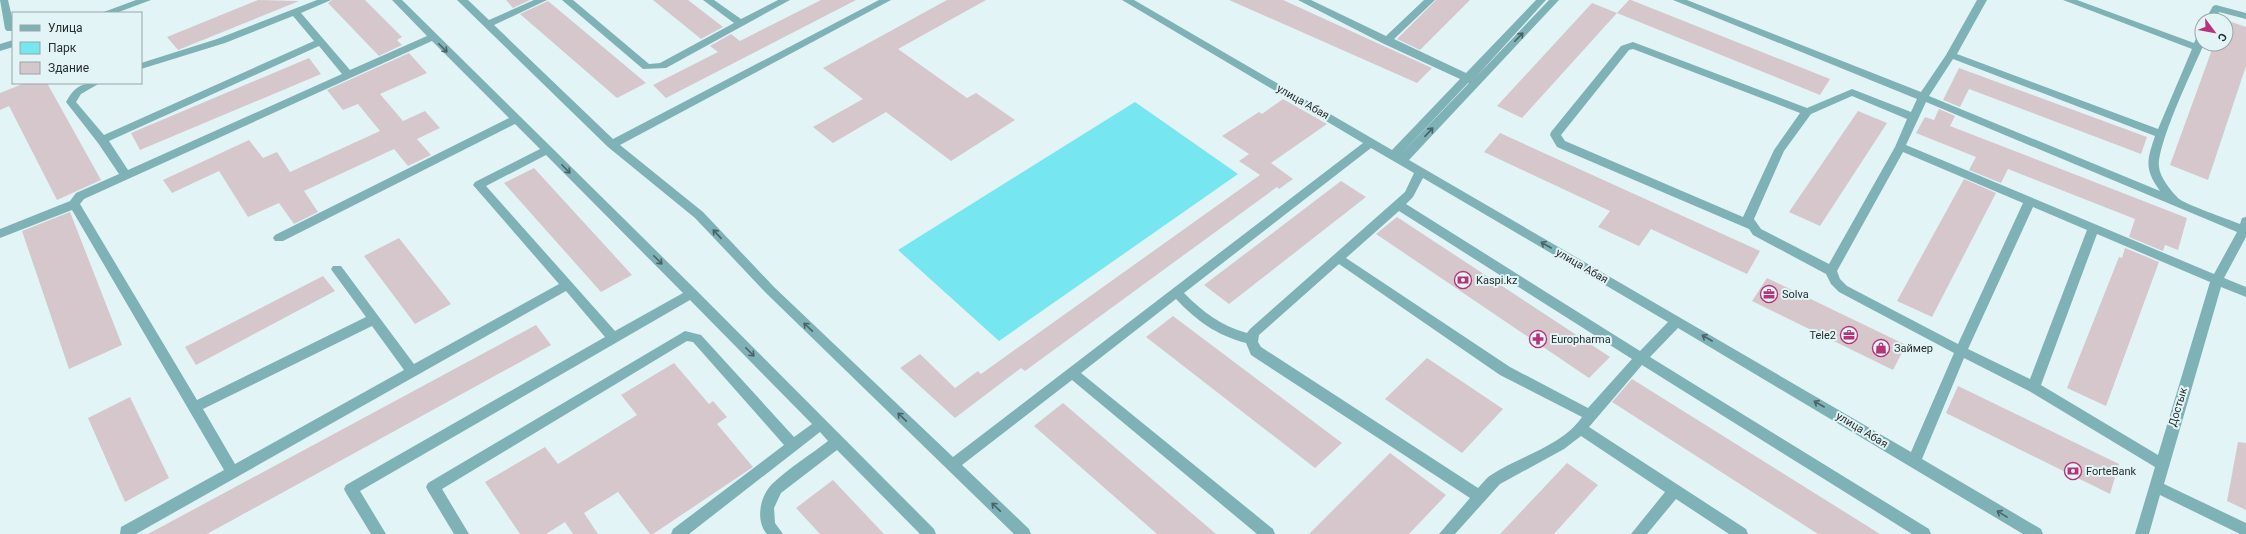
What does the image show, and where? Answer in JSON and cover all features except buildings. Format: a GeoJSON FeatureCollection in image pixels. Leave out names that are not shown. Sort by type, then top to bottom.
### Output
{"type":"FeatureCollection","features":[{"type":"Feature","properties":{"kind":"street"},"geometry":{"type":"LineString","coordinates":[[3,0],[10,29]]}},
{"type":"Feature","properties":{"kind":"street"},"geometry":{"type":"LineString","coordinates":[[109,12],[146,0]]}},
{"type":"Feature","properties":{"kind":"street"},"geometry":{"type":"LineString","coordinates":[[142,66],[221,41],[326,0]]}},
{"type":"Feature","properties":{"kind":"street"},"geometry":{"type":"LineString","coordinates":[[396,0],[692,293],[929,534]]}},
{"type":"Feature","properties":{"kind":"street"},"geometry":{"type":"LineString","coordinates":[[462,0],[612,144],[699,214],[770,290],[1024,534]]}},
{"type":"Feature","properties":{"kind":"street"},"geometry":{"type":"LineString","coordinates":[[488,24],[542,0]]}},
{"type":"Feature","properties":{"kind":"street"},"geometry":{"type":"LineString","coordinates":[[566,0],[646,66],[654,68],[662,66],[785,0]]}},
{"type":"Feature","properties":{"kind":"street"},"geometry":{"type":"LineString","coordinates":[[708,0],[740,23]]}},
{"type":"Feature","properties":{"kind":"street"},"geometry":{"type":"LineString","coordinates":[[612,144],[886,0]]}},
{"type":"Feature","properties":{"kind":"street","name":"улица Абая"},"geometry":{"type":"LineString","coordinates":[[1127,0],[1678,321],[2036,534]]}},
{"type":"Feature","properties":{"kind":"street"},"geometry":{"type":"LineString","coordinates":[[1304,0],[1386,41],[1472,80]]}},
{"type":"Feature","properties":{"kind":"street"},"geometry":{"type":"LineString","coordinates":[[1386,41],[1430,0]]}},
{"type":"Feature","properties":{"kind":"street"},"geometry":{"type":"LineString","coordinates":[[1472,80],[1541,0]]}},
{"type":"Feature","properties":{"kind":"street"},"geometry":{"type":"LineString","coordinates":[[1398,158],[1472,80],[1554,0]]}},
{"type":"Feature","properties":{"kind":"street"},"geometry":{"type":"LineString","coordinates":[[1678,0],[1923,97],[2173,200],[2245,225]]}},
{"type":"Feature","properties":{"kind":"street"},"geometry":{"type":"LineString","coordinates":[[1831,271],[1900,147],[1912,117],[1923,97],[1951,55],[1982,0]]}},
{"type":"Feature","properties":{"kind":"street"},"geometry":{"type":"LineString","coordinates":[[2068,0],[2194,46]]}},
{"type":"Feature","properties":{"kind":"street"},"geometry":{"type":"LineString","coordinates":[[2208,0],[2216,8],[2246,16]]}},
{"type":"Feature","properties":{"kind":"street"},"geometry":{"type":"LineString","coordinates":[[2214,12],[2216,8]]}},
{"type":"Feature","properties":{"kind":"street"},"geometry":{"type":"LineString","coordinates":[[296,13],[347,73]]}},
{"type":"Feature","properties":{"kind":"street"},"geometry":{"type":"LineString","coordinates":[[0,234],[74,204],[80,196],[347,73],[432,37]]}},
{"type":"Feature","properties":{"kind":"street"},"geometry":{"type":"LineString","coordinates":[[102,140],[320,42]]}},
{"type":"Feature","properties":{"kind":"street"},"geometry":{"type":"LineString","coordinates":[[0,48],[12,44]]}},
{"type":"Feature","properties":{"kind":"street"},"geometry":{"type":"LineString","coordinates":[[1752,226],[1561,144],[1555,135],[1625,48],[1633,45],[1807,112]]}},
{"type":"Feature","properties":{"kind":"street"},"geometry":{"type":"LineString","coordinates":[[2173,200],[2154,176],[2153,158],[2194,52]]}},
{"type":"Feature","properties":{"kind":"street"},"geometry":{"type":"LineString","coordinates":[[1951,55],[2161,134]]}},
{"type":"Feature","properties":{"kind":"street"},"geometry":{"type":"LineString","coordinates":[[93,84],[77,92],[71,102],[102,140],[126,175]]}},
{"type":"Feature","properties":{"kind":"street"},"geometry":{"type":"LineString","coordinates":[[1912,117],[1852,92],[1807,112],[1779,150],[1768,171],[1748,219],[1752,226],[1757,232],[1831,271],[1835,281],[1843,289],[1960,351],[2034,387],[2161,464]]}},
{"type":"Feature","properties":{"kind":"street"},"geometry":{"type":"LineString","coordinates":[[279,238],[516,119]]}},
{"type":"Feature","properties":{"kind":"street"},"geometry":{"type":"LineString","coordinates":[[952,465],[1371,142]]}},
{"type":"Feature","properties":{"kind":"street"},"geometry":{"type":"LineString","coordinates":[[1900,147],[2246,292]]}},
{"type":"Feature","properties":{"kind":"street"},"geometry":{"type":"LineString","coordinates":[[547,150],[479,185],[613,337]]}},
{"type":"Feature","properties":{"kind":"street"},"geometry":{"type":"LineString","coordinates":[[1251,339],[1260,327],[1398,205],[1409,194],[1421,171]]}},
{"type":"Feature","properties":{"kind":"street"},"geometry":{"type":"LineString","coordinates":[[1914,461],[1960,351],[2030,201]]}},
{"type":"Feature","properties":{"kind":"street"},"geometry":{"type":"LineString","coordinates":[[74,204],[233,472]]}},
{"type":"Feature","properties":{"kind":"street"},"geometry":{"type":"LineString","coordinates":[[1398,205],[1924,534]]}},
{"type":"Feature","properties":{"kind":"street","name":"Достык"},"geometry":{"type":"LineString","coordinates":[[2142,534],[2161,464],[2217,280],[2245,225]]}},
{"type":"Feature","properties":{"kind":"street"},"geometry":{"type":"LineString","coordinates":[[2034,387],[2094,228]]}},
{"type":"Feature","properties":{"kind":"street"},"geometry":{"type":"LineString","coordinates":[[1338,258],[1505,371],[1590,415]]}},
{"type":"Feature","properties":{"kind":"street"},"geometry":{"type":"LineString","coordinates":[[337,268],[412,371]]}},
{"type":"Feature","properties":{"kind":"street"},"geometry":{"type":"LineString","coordinates":[[126,532],[567,285]]}},
{"type":"Feature","properties":{"kind":"street"},"geometry":{"type":"LineString","coordinates":[[1176,292],[1197,314],[1220,331],[1251,339]]}},
{"type":"Feature","properties":{"kind":"street"},"geometry":{"type":"LineString","coordinates":[[379,534],[352,489],[613,337],[692,293]]}},
{"type":"Feature","properties":{"kind":"street"},"geometry":{"type":"LineString","coordinates":[[195,407],[374,319]]}},
{"type":"Feature","properties":{"kind":"street"},"geometry":{"type":"LineString","coordinates":[[1446,534],[1495,480],[1559,445],[1581,429],[1590,415],[1641,358],[1678,321]]}},
{"type":"Feature","properties":{"kind":"street"},"geometry":{"type":"LineString","coordinates":[[462,534],[433,487],[685,336],[697,338],[792,444]]}},
{"type":"Feature","properties":{"kind":"street"},"geometry":{"type":"LineString","coordinates":[[1251,339],[1256,351],[1480,497]]}},
{"type":"Feature","properties":{"kind":"street"},"geometry":{"type":"LineString","coordinates":[[1072,373],[1268,534]]}},
{"type":"Feature","properties":{"kind":"street"},"geometry":{"type":"LineString","coordinates":[[678,534],[792,444],[821,424]]}},
{"type":"Feature","properties":{"kind":"street"},"geometry":{"type":"LineString","coordinates":[[1581,429],[1741,534]]}},
{"type":"Feature","properties":{"kind":"street"},"geometry":{"type":"LineString","coordinates":[[776,534],[768,525],[767,508],[776,488],[838,441]]}},
{"type":"Feature","properties":{"kind":"street"},"geometry":{"type":"LineString","coordinates":[[2155,486],[2246,530]]}},
{"type":"Feature","properties":{"kind":"street"},"geometry":{"type":"LineString","coordinates":[[1638,534],[1675,490]]}},
{"type":"Feature","properties":{"kind":"green space"},"geometry":{"type":"Polygon","coordinates":[[[1135,102],[1238,174],[999,341],[898,250],[1135,102]]]}},
{"type":"Feature","properties":{"kind":"place","name":"Kaspi.kz"},"geometry":{"type":"Point","coordinates":[1463,280]}},
{"type":"Feature","properties":{"kind":"place","name":"Solva"},"geometry":{"type":"Point","coordinates":[1769,294]}},
{"type":"Feature","properties":{"kind":"place","name":"Tele2"},"geometry":{"type":"Point","coordinates":[1849,335]}},
{"type":"Feature","properties":{"kind":"place","name":"Europharma"},"geometry":{"type":"Point","coordinates":[1538,339]}},
{"type":"Feature","properties":{"kind":"place","name":"Займер"},"geometry":{"type":"Point","coordinates":[1881,348]}},
{"type":"Feature","properties":{"kind":"place","name":"ForteBank"},"geometry":{"type":"Point","coordinates":[2073,471]}}]}
